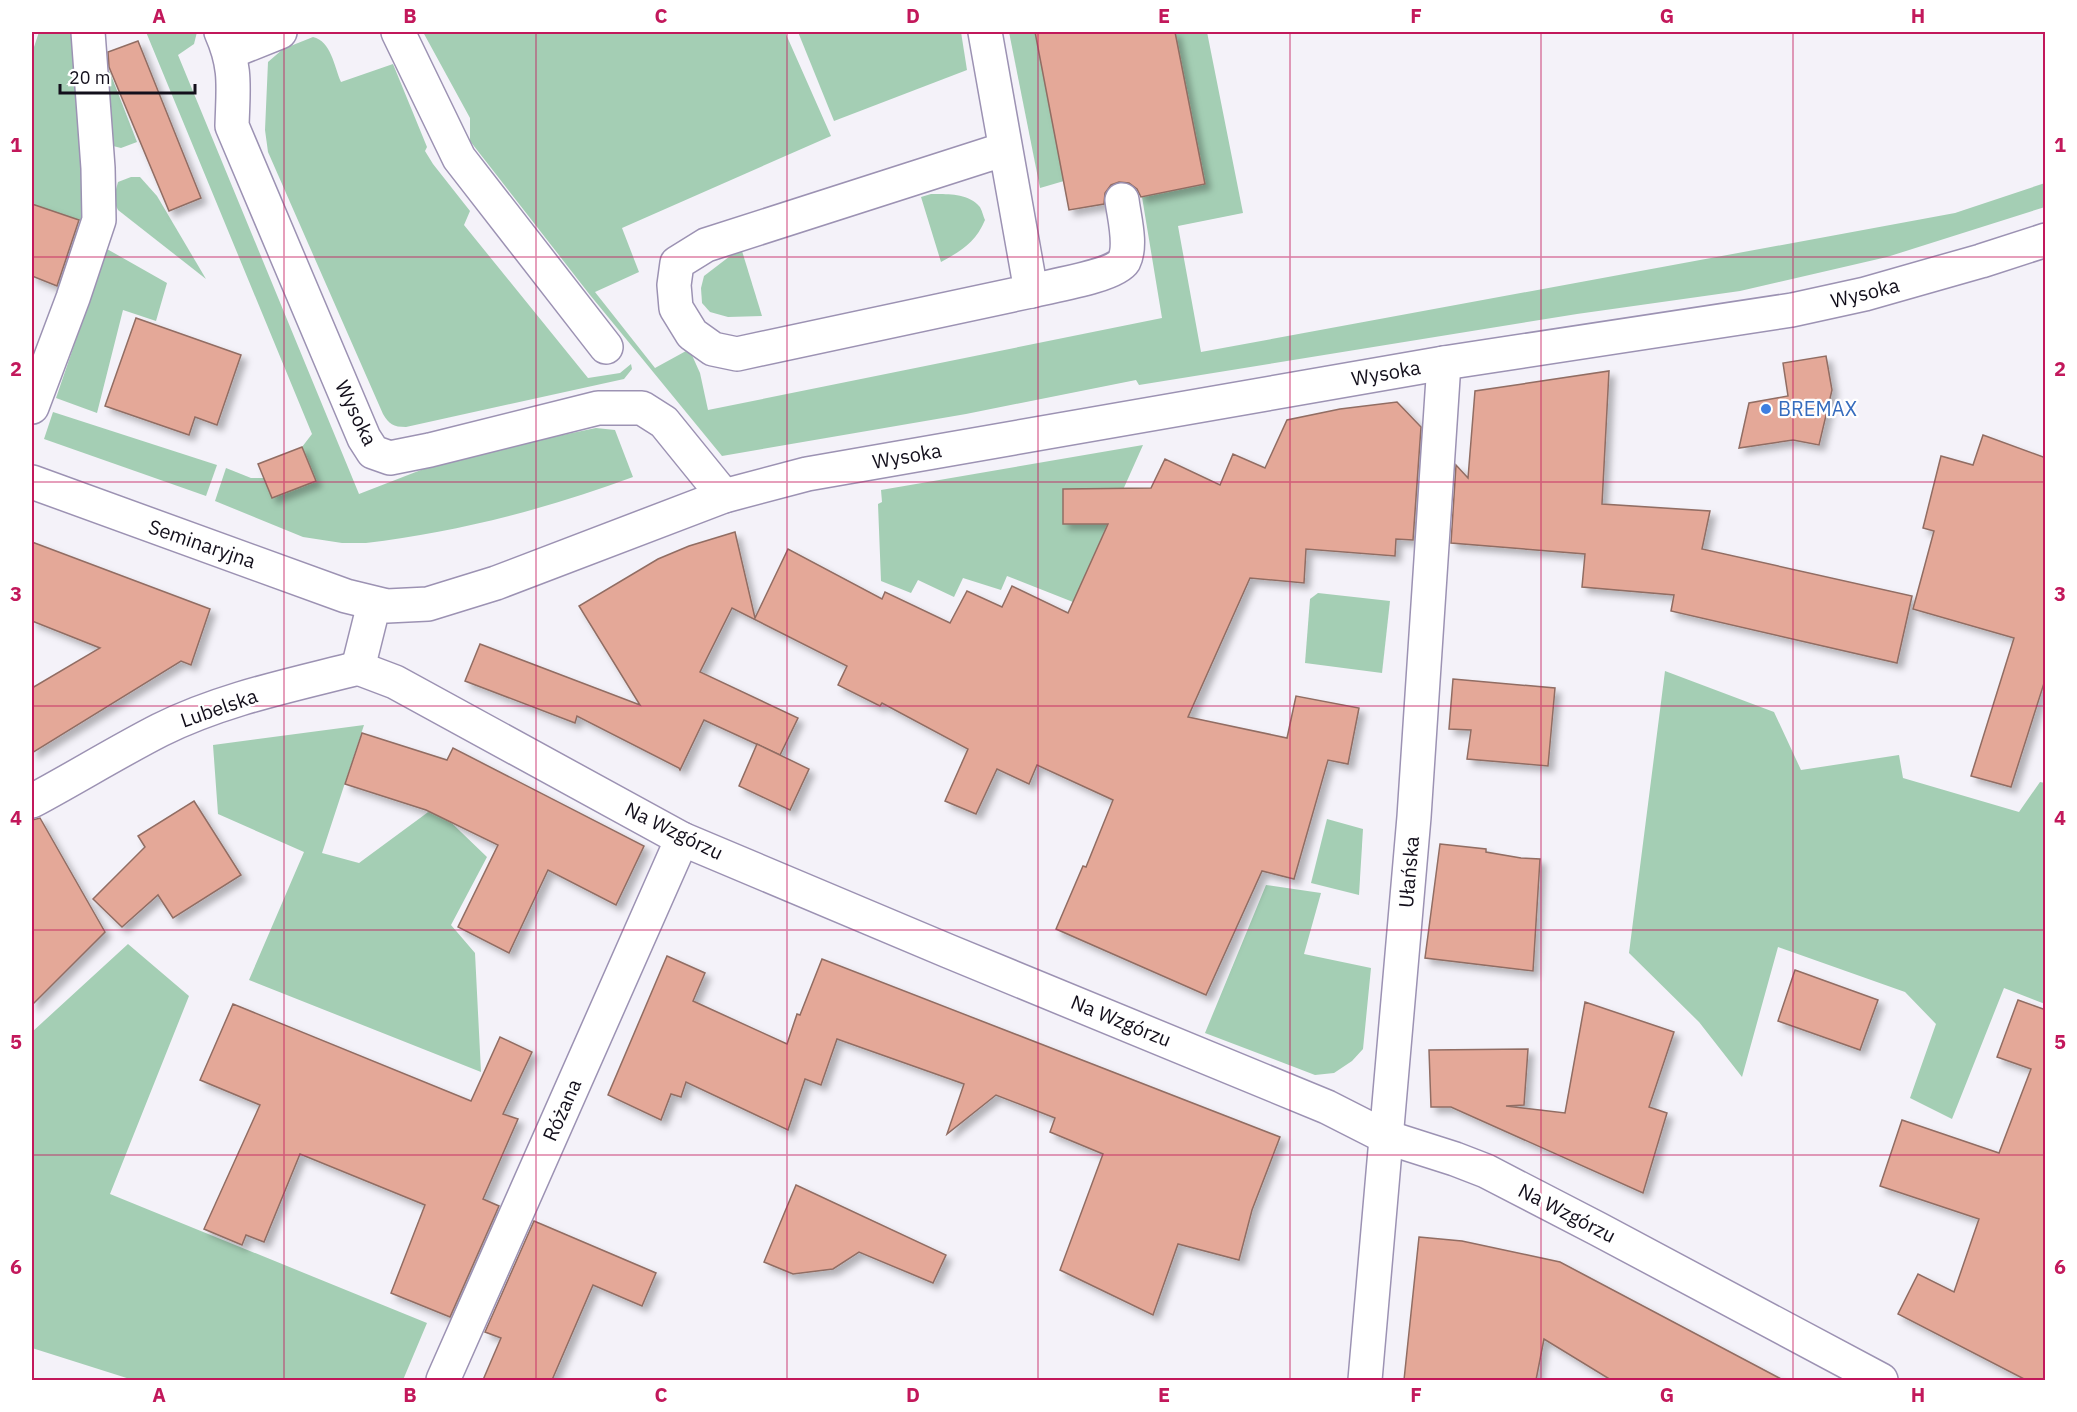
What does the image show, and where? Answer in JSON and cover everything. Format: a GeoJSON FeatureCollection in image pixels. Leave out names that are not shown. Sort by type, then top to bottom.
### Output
{"type":"FeatureCollection","features":[{"type":"Feature","properties":{"kind":"street"},"geometry":{"type":"LineString","coordinates":[[32,407],[74,298],[99,220],[98,168],[88,32]]}},
{"type":"Feature","properties":{"kind":"street","name":"Wysoka"},"geometry":{"type":"LineString","coordinates":[[280,32],[226,42],[234,70],[232,126],[364,438],[373,452],[390,458],[598,408],[642,408],[664,422],[724,496]]}},
{"type":"Feature","properties":{"kind":"street"},"geometry":{"type":"LineString","coordinates":[[398,32],[459,158],[606,347]]}},
{"type":"Feature","properties":{"kind":"street"},"geometry":{"type":"LineString","coordinates":[[985,32],[1031,291]]}},
{"type":"Feature","properties":{"kind":"street"},"geometry":{"type":"LineString","coordinates":[[1005,149],[706,245],[677,263],[674,285],[676,308],[692,334],[713,349],[737,354],[1101,275],[1117,269],[1124,261],[1126,250],[1122,200]]}},
{"type":"Feature","properties":{"kind":"street","name":"Wysoka"},"geometry":{"type":"LineString","coordinates":[[374,604],[415,606],[449,599],[724,496],[807,474],[1444,363],[1792,310],[1865,294],[2046,240]]}},
{"type":"Feature","properties":{"kind":"street","name":"Ułańska"},"geometry":{"type":"LineString","coordinates":[[1365,1380],[1421,727],[1444,363]]}},
{"type":"Feature","properties":{"kind":"street","name":"Seminaryjna"},"geometry":{"type":"LineString","coordinates":[[32,482],[346,596],[374,604]]}},
{"type":"Feature","properties":{"kind":"street"},"geometry":{"type":"LineString","coordinates":[[358,668],[374,604]]}},
{"type":"Feature","properties":{"kind":"street","name":"Na Wzgórzu"},"geometry":{"type":"LineString","coordinates":[[358,668],[395,682],[682,839],[1327,1107],[1386,1137],[1486,1171],[1881,1380]]}},
{"type":"Feature","properties":{"kind":"street","name":"Lubelska"},"geometry":{"type":"LineString","coordinates":[[32,801],[161,730],[203,712],[265,692],[358,668]]}},
{"type":"Feature","properties":{"kind":"street","name":"Różana"},"geometry":{"type":"LineString","coordinates":[[443,1380],[682,839]]}},
{"type":"Feature","properties":{"kind":"green space"},"geometry":{"type":"Polygon","coordinates":[[[39,32],[74,32],[83,211],[81,221],[32,204],[32,53],[39,32]]]}},
{"type":"Feature","properties":{"kind":"green space"},"geometry":{"type":"Polygon","coordinates":[[[146,32],[197,32],[194,44],[178,55],[359,494],[466,455],[596,428],[615,430],[633,477],[601,489],[501,518],[434,533],[366,543],[342,543],[303,537],[215,501],[226,468],[251,478],[264,478],[272,498],[316,481],[302,447],[312,434],[146,32]]]}},
{"type":"Feature","properties":{"kind":"green space"},"geometry":{"type":"Polygon","coordinates":[[[423,32],[785,32],[831,136],[622,228],[639,272],[595,292],[655,368],[686,351],[691,353],[700,373],[708,410],[1162,318],[1142,197],[1205,184],[1175,32],[1207,32],[1243,213],[1178,226],[1201,352],[1955,213],[2045,183],[2045,207],[1887,257],[1740,291],[1577,314],[1139,385],[1136,380],[966,414],[722,456],[590,295],[470,141],[470,118],[423,32]]]}},
{"type":"Feature","properties":{"kind":"green space"},"geometry":{"type":"Polygon","coordinates":[[[798,32],[961,32],[967,70],[834,121],[798,32]]]}},
{"type":"Feature","properties":{"kind":"green space"},"geometry":{"type":"Polygon","coordinates":[[[1009,32],[1035,32],[1064,181],[1040,188],[1009,32]]]}},
{"type":"Feature","properties":{"kind":"green space"},"geometry":{"type":"Polygon","coordinates":[[[313,37],[324,43],[328,49],[341,82],[393,64],[427,147],[425,151],[470,211],[464,225],[588,378],[620,373],[631,364],[632,369],[624,379],[406,427],[395,426],[387,420],[268,152],[265,130],[268,62],[283,49],[313,37]]]}},
{"type":"Feature","properties":{"kind":"green space"},"geometry":{"type":"Polygon","coordinates":[[[109,70],[137,142],[121,148],[113,146],[109,135],[109,70]]]}},
{"type":"Feature","properties":{"kind":"green space"},"geometry":{"type":"Polygon","coordinates":[[[131,177],[140,177],[157,196],[206,279],[118,210],[113,200],[118,182],[131,177]]]}},
{"type":"Feature","properties":{"kind":"green space"},"geometry":{"type":"Polygon","coordinates":[[[931,194],[956,195],[969,199],[980,207],[985,220],[967,245],[941,262],[921,197],[931,194]]]}},
{"type":"Feature","properties":{"kind":"green space"},"geometry":{"type":"Polygon","coordinates":[[[107,249],[167,283],[156,321],[123,310],[97,413],[56,398],[107,249]]]}},
{"type":"Feature","properties":{"kind":"green space"},"geometry":{"type":"Polygon","coordinates":[[[742,251],[762,316],[728,317],[710,312],[702,303],[701,288],[704,276],[734,253],[742,251]]]}},
{"type":"Feature","properties":{"kind":"green space"},"geometry":{"type":"Polygon","coordinates":[[[53,412],[217,465],[206,496],[44,439],[53,412]]]}},
{"type":"Feature","properties":{"kind":"green space"},"geometry":{"type":"Polygon","coordinates":[[[1143,445],[1073,602],[1007,576],[1001,590],[963,578],[954,597],[918,580],[911,593],[881,581],[878,504],[882,502],[881,490],[1143,445]]]}},
{"type":"Feature","properties":{"kind":"green space"},"geometry":{"type":"Polygon","coordinates":[[[1318,593],[1390,601],[1382,673],[1305,663],[1310,599],[1318,593]]]}},
{"type":"Feature","properties":{"kind":"green space"},"geometry":{"type":"Polygon","coordinates":[[[1665,671],[1774,712],[1801,770],[1899,755],[1903,778],[2019,812],[2040,782],[2045,783],[2045,1004],[2004,988],[1952,1119],[1910,1098],[1936,1024],[1905,992],[1778,947],[1742,1077],[1699,1022],[1629,953],[1665,671]]]}},
{"type":"Feature","properties":{"kind":"green space"},"geometry":{"type":"Polygon","coordinates":[[[364,725],[322,853],[359,863],[435,807],[487,857],[451,925],[475,953],[481,1072],[249,980],[304,852],[218,814],[213,745],[364,725]]]}},
{"type":"Feature","properties":{"kind":"green space"},"geometry":{"type":"Polygon","coordinates":[[[1327,819],[1363,829],[1359,895],[1311,883],[1327,819]]]}},
{"type":"Feature","properties":{"kind":"green space"},"geometry":{"type":"Polygon","coordinates":[[[1266,885],[1321,893],[1304,954],[1371,968],[1363,1049],[1352,1061],[1334,1073],[1315,1075],[1205,1033],[1266,885]]]}},
{"type":"Feature","properties":{"kind":"green space"},"geometry":{"type":"Polygon","coordinates":[[[128,944],[189,996],[110,1194],[427,1323],[403,1380],[133,1380],[32,1348],[32,1032],[128,944]]]}},
{"type":"Feature","properties":{"kind":"building"},"geometry":{"type":"Polygon","coordinates":[[[1035,32],[1175,32],[1205,184],[1141,197],[1137,189],[1129,183],[1119,182],[1111,185],[1105,193],[1104,204],[1069,210],[1035,32]]]}},
{"type":"Feature","properties":{"kind":"building"},"geometry":{"type":"Polygon","coordinates":[[[138,41],[201,198],[169,211],[109,67],[108,52],[138,41]]]}},
{"type":"Feature","properties":{"kind":"building"},"geometry":{"type":"Polygon","coordinates":[[[32,204],[79,220],[57,286],[32,276],[32,204]]]}},
{"type":"Feature","properties":{"kind":"building"},"geometry":{"type":"Polygon","coordinates":[[[136,318],[241,355],[217,425],[195,417],[189,435],[105,406],[136,318]]]}},
{"type":"Feature","properties":{"kind":"building"},"geometry":{"type":"Polygon","coordinates":[[[1826,356],[1832,390],[1819,445],[1793,440],[1739,448],[1749,403],[1788,396],[1783,363],[1826,356]]]}},
{"type":"Feature","properties":{"kind":"building"},"geometry":{"type":"Polygon","coordinates":[[[1609,371],[1602,504],[1710,511],[1702,549],[1912,596],[1897,663],[1671,611],[1674,595],[1582,587],[1585,554],[1451,543],[1456,465],[1468,478],[1475,391],[1609,371]]]}},
{"type":"Feature","properties":{"kind":"building"},"geometry":{"type":"Polygon","coordinates":[[[1397,402],[1421,427],[1413,540],[1396,539],[1395,556],[1306,549],[1304,583],[1250,578],[1188,717],[1287,738],[1296,696],[1359,708],[1348,764],[1328,760],[1294,879],[1262,871],[1206,995],[1056,929],[1083,866],[1086,867],[1113,800],[1037,765],[1029,784],[997,769],[976,814],[945,801],[968,749],[882,703],[880,706],[838,685],[847,666],[732,608],[700,672],[798,718],[780,755],[704,720],[680,770],[577,716],[575,723],[465,681],[480,644],[640,705],[579,606],[658,559],[689,546],[735,532],[755,618],[788,549],[882,599],[885,592],[950,623],[967,591],[1002,607],[1012,586],[1068,613],[1108,524],[1063,524],[1063,489],[1151,488],[1165,459],[1220,485],[1233,454],[1265,468],[1287,420],[1340,409],[1397,402]]]}},
{"type":"Feature","properties":{"kind":"building"},"geometry":{"type":"Polygon","coordinates":[[[1983,435],[2046,458],[2046,677],[2011,787],[1971,776],[2014,638],[1913,609],[1934,531],[1923,528],[1941,456],[1973,465],[1983,435]]]}},
{"type":"Feature","properties":{"kind":"building"},"geometry":{"type":"Polygon","coordinates":[[[302,447],[316,481],[272,498],[258,464],[302,447]]]}},
{"type":"Feature","properties":{"kind":"building"},"geometry":{"type":"Polygon","coordinates":[[[32,542],[210,609],[191,665],[181,661],[32,753],[32,688],[100,648],[32,621],[32,542]]]}},
{"type":"Feature","properties":{"kind":"building"},"geometry":{"type":"Polygon","coordinates":[[[1453,679],[1555,688],[1548,766],[1467,759],[1471,730],[1449,729],[1453,679]]]}},
{"type":"Feature","properties":{"kind":"building"},"geometry":{"type":"Polygon","coordinates":[[[362,733],[447,760],[453,748],[644,846],[616,905],[548,870],[509,953],[458,927],[498,845],[426,810],[345,784],[362,733]]]}},
{"type":"Feature","properties":{"kind":"building"},"geometry":{"type":"Polygon","coordinates":[[[757,744],[809,769],[790,810],[739,786],[757,744]]]}},
{"type":"Feature","properties":{"kind":"building"},"geometry":{"type":"Polygon","coordinates":[[[194,801],[241,875],[173,918],[158,895],[122,927],[93,899],[145,847],[138,836],[194,801]]]}},
{"type":"Feature","properties":{"kind":"building"},"geometry":{"type":"Polygon","coordinates":[[[40,818],[105,932],[32,1005],[32,820],[40,818]]]}},
{"type":"Feature","properties":{"kind":"building"},"geometry":{"type":"Polygon","coordinates":[[[1440,844],[1486,849],[1486,852],[1540,859],[1533,971],[1425,958],[1440,844]]]}},
{"type":"Feature","properties":{"kind":"building"},"geometry":{"type":"Polygon","coordinates":[[[667,956],[705,973],[693,1001],[787,1044],[797,1014],[800,1015],[822,959],[1280,1137],[1252,1210],[1239,1260],[1178,1244],[1153,1315],[1060,1270],[1103,1154],[1050,1132],[1055,1118],[996,1095],[947,1134],[964,1084],[837,1039],[821,1085],[805,1079],[788,1130],[686,1082],[681,1097],[671,1094],[661,1120],[608,1095],[667,956]]]}},
{"type":"Feature","properties":{"kind":"building"},"geometry":{"type":"Polygon","coordinates":[[[1795,970],[1878,1000],[1860,1050],[1778,1021],[1795,970]]]}},
{"type":"Feature","properties":{"kind":"building"},"geometry":{"type":"Polygon","coordinates":[[[2018,1000],[2046,1010],[2046,1380],[2026,1380],[1898,1314],[1918,1274],[1954,1292],[1979,1219],[1880,1186],[1902,1120],[1999,1153],[2031,1069],[1997,1057],[2018,1000]]]}},
{"type":"Feature","properties":{"kind":"building"},"geometry":{"type":"Polygon","coordinates":[[[1585,1002],[1674,1032],[1649,1107],[1667,1113],[1643,1193],[1451,1107],[1431,1107],[1429,1050],[1528,1049],[1524,1105],[1506,1106],[1565,1113],[1585,1002]]]}},
{"type":"Feature","properties":{"kind":"building"},"geometry":{"type":"Polygon","coordinates":[[[233,1004],[471,1101],[500,1037],[532,1052],[503,1114],[518,1119],[483,1199],[499,1206],[450,1317],[391,1293],[425,1205],[300,1154],[264,1242],[246,1235],[242,1245],[204,1229],[260,1105],[200,1080],[233,1004]]]}},
{"type":"Feature","properties":{"kind":"building"},"geometry":{"type":"Polygon","coordinates":[[[796,1185],[946,1255],[933,1283],[859,1252],[833,1269],[793,1274],[764,1262],[796,1185]]]}},
{"type":"Feature","properties":{"kind":"building"},"geometry":{"type":"Polygon","coordinates":[[[534,1221],[656,1273],[642,1306],[593,1285],[552,1380],[483,1380],[501,1338],[485,1332],[534,1221]]]}},
{"type":"Feature","properties":{"kind":"building"},"geometry":{"type":"Polygon","coordinates":[[[1419,1237],[1462,1241],[1560,1262],[1783,1380],[1611,1380],[1544,1339],[1536,1380],[1404,1380],[1419,1237]]]}},
{"type":"Feature","properties":{"kind":"place","name":"BREMAX"},"geometry":{"type":"Point","coordinates":[1766,409]}}]}
